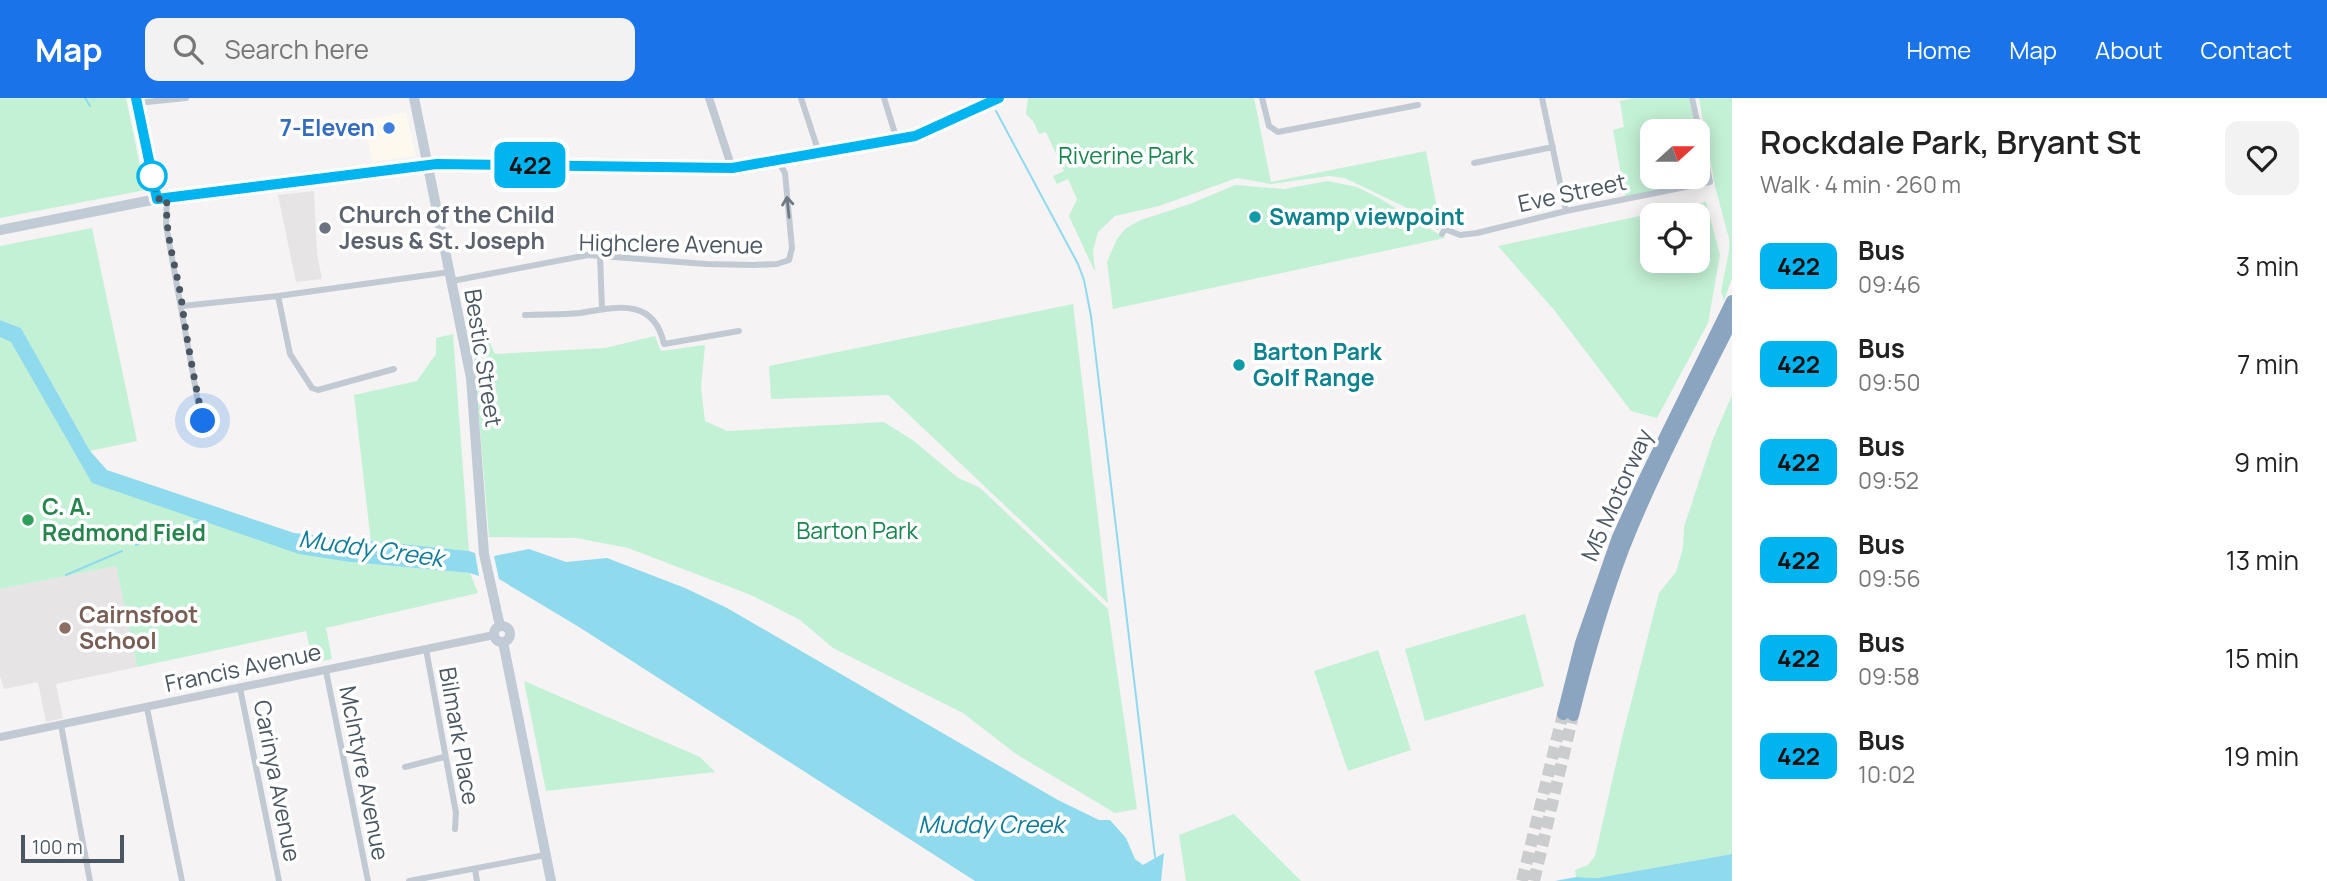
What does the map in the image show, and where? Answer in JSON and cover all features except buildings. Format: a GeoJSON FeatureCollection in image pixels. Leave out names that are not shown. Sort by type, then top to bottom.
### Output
{"type":"FeatureCollection","features":[{"type":"Feature","properties":{"kind":"highway","name":"M5 Motorway"},"geometry":{"type":"LineString","coordinates":[[1568,715],[1581,643],[1600,585],[1730,311],[1732,296]]}},
{"type":"Feature","properties":{"kind":"main road","name":"Bestic Street"},"geometry":{"type":"LineString","coordinates":[[414,98],[471,379],[488,578],[497,630],[506,627],[509,632],[508,639],[503,642],[545,855]]}},
{"type":"Feature","properties":{"kind":"main road"},"geometry":{"type":"LineString","coordinates":[[0,230],[162,199],[428,165],[732,168],[897,140],[928,132],[999,98]]}},
{"type":"Feature","properties":{"kind":"main road"},"geometry":{"type":"LineString","coordinates":[[545,855],[551,881]]}},
{"type":"Feature","properties":{"kind":"street"},"geometry":{"type":"LineString","coordinates":[[186,98],[137,101],[162,199],[203,430]]}},
{"type":"Feature","properties":{"kind":"street"},"geometry":{"type":"LineString","coordinates":[[709,98],[732,168]]}},
{"type":"Feature","properties":{"kind":"street"},"geometry":{"type":"LineString","coordinates":[[801,98],[819,153]]}},
{"type":"Feature","properties":{"kind":"street"},"geometry":{"type":"LineString","coordinates":[[884,98],[897,140]]}},
{"type":"Feature","properties":{"kind":"street"},"geometry":{"type":"LineString","coordinates":[[1262,98],[1269,127],[1278,132],[1418,105]]}},
{"type":"Feature","properties":{"kind":"street"},"geometry":{"type":"LineString","coordinates":[[1542,98],[1566,211]]}},
{"type":"Feature","properties":{"kind":"street","name":"Eve Street"},"geometry":{"type":"LineString","coordinates":[[1442,234],[1445,229],[1460,235],[1477,233],[1566,211],[1710,182],[1692,98]]}},
{"type":"Feature","properties":{"kind":"street"},"geometry":{"type":"LineString","coordinates":[[1474,163],[1553,147]]}},
{"type":"Feature","properties":{"kind":"street","name":"Highclere Avenue"},"geometry":{"type":"LineString","coordinates":[[182,306],[451,276],[588,254],[706,264],[776,264],[789,260],[792,255],[785,173],[778,160]]}},
{"type":"Feature","properties":{"kind":"street"},"geometry":{"type":"LineString","coordinates":[[600,255],[602,309]]}},
{"type":"Feature","properties":{"kind":"street"},"geometry":{"type":"LineString","coordinates":[[278,296],[290,354],[312,388],[318,390],[394,369]]}},
{"type":"Feature","properties":{"kind":"street"},"geometry":{"type":"LineString","coordinates":[[525,315],[634,308],[653,319],[664,344],[739,331]]}},
{"type":"Feature","properties":{"kind":"street","name":"Francis Avenue"},"geometry":{"type":"LineString","coordinates":[[0,737],[326,671],[497,630]]}},
{"type":"Feature","properties":{"kind":"street","name":"Bilmark Place"},"geometry":{"type":"LineString","coordinates":[[426,649],[456,813],[455,829]]}},
{"type":"Feature","properties":{"kind":"street","name":"McIntyre Avenue"},"geometry":{"type":"LineString","coordinates":[[326,671],[368,881]]}},
{"type":"Feature","properties":{"kind":"street","name":"Carinya Avenue"},"geometry":{"type":"LineString","coordinates":[[240,688],[279,881]]}},
{"type":"Feature","properties":{"kind":"street"},"geometry":{"type":"LineString","coordinates":[[147,708],[183,881]]}},
{"type":"Feature","properties":{"kind":"street"},"geometry":{"type":"LineString","coordinates":[[61,725],[90,881]]}},
{"type":"Feature","properties":{"kind":"street"},"geometry":{"type":"LineString","coordinates":[[405,767],[444,757]]}},
{"type":"Feature","properties":{"kind":"street"},"geometry":{"type":"LineString","coordinates":[[409,881],[545,855]]}},
{"type":"Feature","properties":{"kind":"street"},"geometry":{"type":"LineString","coordinates":[[475,869],[477,881]]}},
{"type":"Feature","properties":{"kind":"shaded area"},"geometry":{"type":"Polygon","coordinates":[[[406,112],[416,156],[372,162],[364,120],[406,112]]]}},
{"type":"Feature","properties":{"kind":"shaded area"},"geometry":{"type":"Polygon","coordinates":[[[314,191],[317,254],[322,279],[296,282],[278,195],[314,191]]]}},
{"type":"Feature","properties":{"kind":"shaded area","name":"Cairnsfoot School"},"geometry":{"type":"Polygon","coordinates":[[[116,566],[137,667],[56,684],[63,718],[46,722],[38,682],[4,689],[0,676],[0,589],[116,566]]]}},
{"type":"Feature","properties":{"kind":"green space"},"geometry":{"type":"Polygon","coordinates":[[[0,98],[126,98],[145,190],[0,218],[0,98]]]}},
{"type":"Feature","properties":{"kind":"green space","name":"Riverine Park"},"geometry":{"type":"Polygon","coordinates":[[[1028,98],[1254,98],[1271,182],[1426,151],[1441,228],[1438,230],[1405,207],[1345,178],[1329,176],[1271,184],[1237,178],[1159,206],[1115,216],[1098,232],[1093,251],[1095,272],[1069,216],[1077,199],[1068,179],[1057,184],[1053,176],[1064,171],[1046,132],[1039,134],[1026,114],[1028,98]]]}},
{"type":"Feature","properties":{"kind":"green space"},"geometry":{"type":"Polygon","coordinates":[[[1633,98],[1689,98],[1693,119],[1640,119],[1640,189],[1660,189],[1625,197],[1613,130],[1624,127],[1620,101],[1633,98]]]}},
{"type":"Feature","properties":{"kind":"green space"},"geometry":{"type":"Polygon","coordinates":[[[1699,98],[1732,98],[1732,278],[1724,301],[1721,291],[1729,239],[1710,158],[1710,119],[1703,119],[1699,98]]]}},
{"type":"Feature","properties":{"kind":"green space"},"geometry":{"type":"Polygon","coordinates":[[[1328,181],[1357,187],[1445,238],[1113,309],[1107,262],[1117,239],[1126,228],[1235,185],[1284,189],[1328,181]]]}},
{"type":"Feature","properties":{"kind":"green space"},"geometry":{"type":"Polygon","coordinates":[[[1640,216],[1640,273],[1710,273],[1710,217],[1720,255],[1708,323],[1657,418],[1631,411],[1555,311],[1498,246],[1640,216]]]}},
{"type":"Feature","properties":{"kind":"green space"},"geometry":{"type":"Polygon","coordinates":[[[92,228],[137,441],[90,451],[21,328],[0,320],[0,246],[92,228]]]}},
{"type":"Feature","properties":{"kind":"green space","name":"Barton Park"},"geometry":{"type":"Polygon","coordinates":[[[469,298],[495,354],[605,348],[655,336],[661,351],[705,345],[701,388],[705,421],[727,431],[884,422],[914,441],[958,478],[979,487],[1108,609],[1137,809],[1115,813],[1016,754],[963,713],[833,648],[800,620],[751,595],[628,548],[576,538],[489,537],[469,298]]]}},
{"type":"Feature","properties":{"kind":"green space"},"geometry":{"type":"Polygon","coordinates":[[[1073,304],[1108,603],[888,395],[771,399],[769,366],[1073,304]]]}},
{"type":"Feature","properties":{"kind":"green space"},"geometry":{"type":"Polygon","coordinates":[[[453,334],[469,551],[371,542],[354,395],[417,381],[436,354],[436,338],[453,334]]]}},
{"type":"Feature","properties":{"kind":"green space"},"geometry":{"type":"Polygon","coordinates":[[[0,337],[11,341],[93,483],[350,562],[470,573],[478,593],[326,628],[332,659],[313,663],[306,631],[137,667],[116,566],[0,589],[0,337]]]}},
{"type":"Feature","properties":{"kind":"green space"},"geometry":{"type":"Polygon","coordinates":[[[1732,395],[1732,854],[1597,878],[1576,877],[1575,870],[1588,865],[1595,856],[1659,593],[1676,572],[1683,548],[1684,527],[1713,439],[1732,395]]]}},
{"type":"Feature","properties":{"kind":"green space"},"geometry":{"type":"Polygon","coordinates":[[[1525,614],[1544,686],[1425,721],[1405,649],[1525,614]]]}},
{"type":"Feature","properties":{"kind":"green space"},"geometry":{"type":"Polygon","coordinates":[[[1378,650],[1411,750],[1348,771],[1314,671],[1378,650]]]}},
{"type":"Feature","properties":{"kind":"green space"},"geometry":{"type":"Polygon","coordinates":[[[524,681],[700,757],[715,772],[546,791],[524,681]]]}},
{"type":"Feature","properties":{"kind":"green space"},"geometry":{"type":"Polygon","coordinates":[[[1234,814],[1301,881],[1186,881],[1179,835],[1234,814]]]}},
{"type":"Feature","properties":{"kind":"water"},"geometry":{"type":"Polygon","coordinates":[[[0,320],[21,328],[90,451],[107,470],[294,533],[469,551],[475,553],[479,576],[299,554],[92,483],[11,342],[0,337],[0,320]]]}},
{"type":"Feature","properties":{"kind":"water","name":"Muddy Creek"},"geometry":{"type":"Polygon","coordinates":[[[529,549],[566,562],[607,558],[685,588],[727,608],[1058,800],[1099,820],[1110,820],[1126,838],[1135,859],[1143,865],[1164,853],[1161,881],[975,881],[579,627],[499,579],[494,556],[529,549]]]}},
{"type":"Feature","properties":{"kind":"water"},"geometry":{"type":"Polygon","coordinates":[[[1732,854],[1732,881],[1555,881],[1576,877],[1597,878],[1732,854]]]}},
{"type":"Feature","properties":{"kind":"waterway"},"geometry":{"type":"LineString","coordinates":[[85,98],[90,106]]}},
{"type":"Feature","properties":{"kind":"waterway"},"geometry":{"type":"LineString","coordinates":[[996,111],[1084,280],[1091,316],[1155,857]]}},
{"type":"Feature","properties":{"kind":"waterway"},"geometry":{"type":"LineString","coordinates":[[136,545],[189,523],[204,520]]}},
{"type":"Feature","properties":{"kind":"waterway"},"geometry":{"type":"LineString","coordinates":[[66,575],[122,551]]}},
{"type":"Feature","properties":{"kind":"tunnel"},"geometry":{"type":"LineString","coordinates":[[1522,881],[1563,714]]}},
{"type":"Feature","properties":{"kind":"tunnel"},"geometry":{"type":"LineString","coordinates":[[1534,881],[1573,715]]}},
{"type":"Feature","properties":{"kind":"bus line","name":"422"},"geometry":{"type":"LineString","coordinates":[[136,98],[157,199],[437,164],[732,168],[915,136],[999,98]]}},
{"type":"Feature","properties":{"kind":"place","name":"7-Eleven"},"geometry":{"type":"Point","coordinates":[389,128]}},
{"type":"Feature","properties":{"kind":"place","name":"Swamp viewpoint"},"geometry":{"type":"Point","coordinates":[1255,217]}},
{"type":"Feature","properties":{"kind":"place","name":"Church of the Child Jesus & St. Joseph"},"geometry":{"type":"Point","coordinates":[325,228]}},
{"type":"Feature","properties":{"kind":"place","name":"Barton Park Golf Range"},"geometry":{"type":"Point","coordinates":[1239,365]}},
{"type":"Feature","properties":{"kind":"place","name":"C. A. Redmond Field"},"geometry":{"type":"Point","coordinates":[28,520]}},
{"type":"Feature","properties":{"kind":"place","name":"Cairnsfoot School"},"geometry":{"type":"Point","coordinates":[65,628]}},
{"type":"Feature","properties":{"kind":"route"},"geometry":{"type":"LineString","coordinates":[[152,176],[151,170],[157,199],[167,198],[166,225],[182,306],[182,322],[203,421]]}}]}
